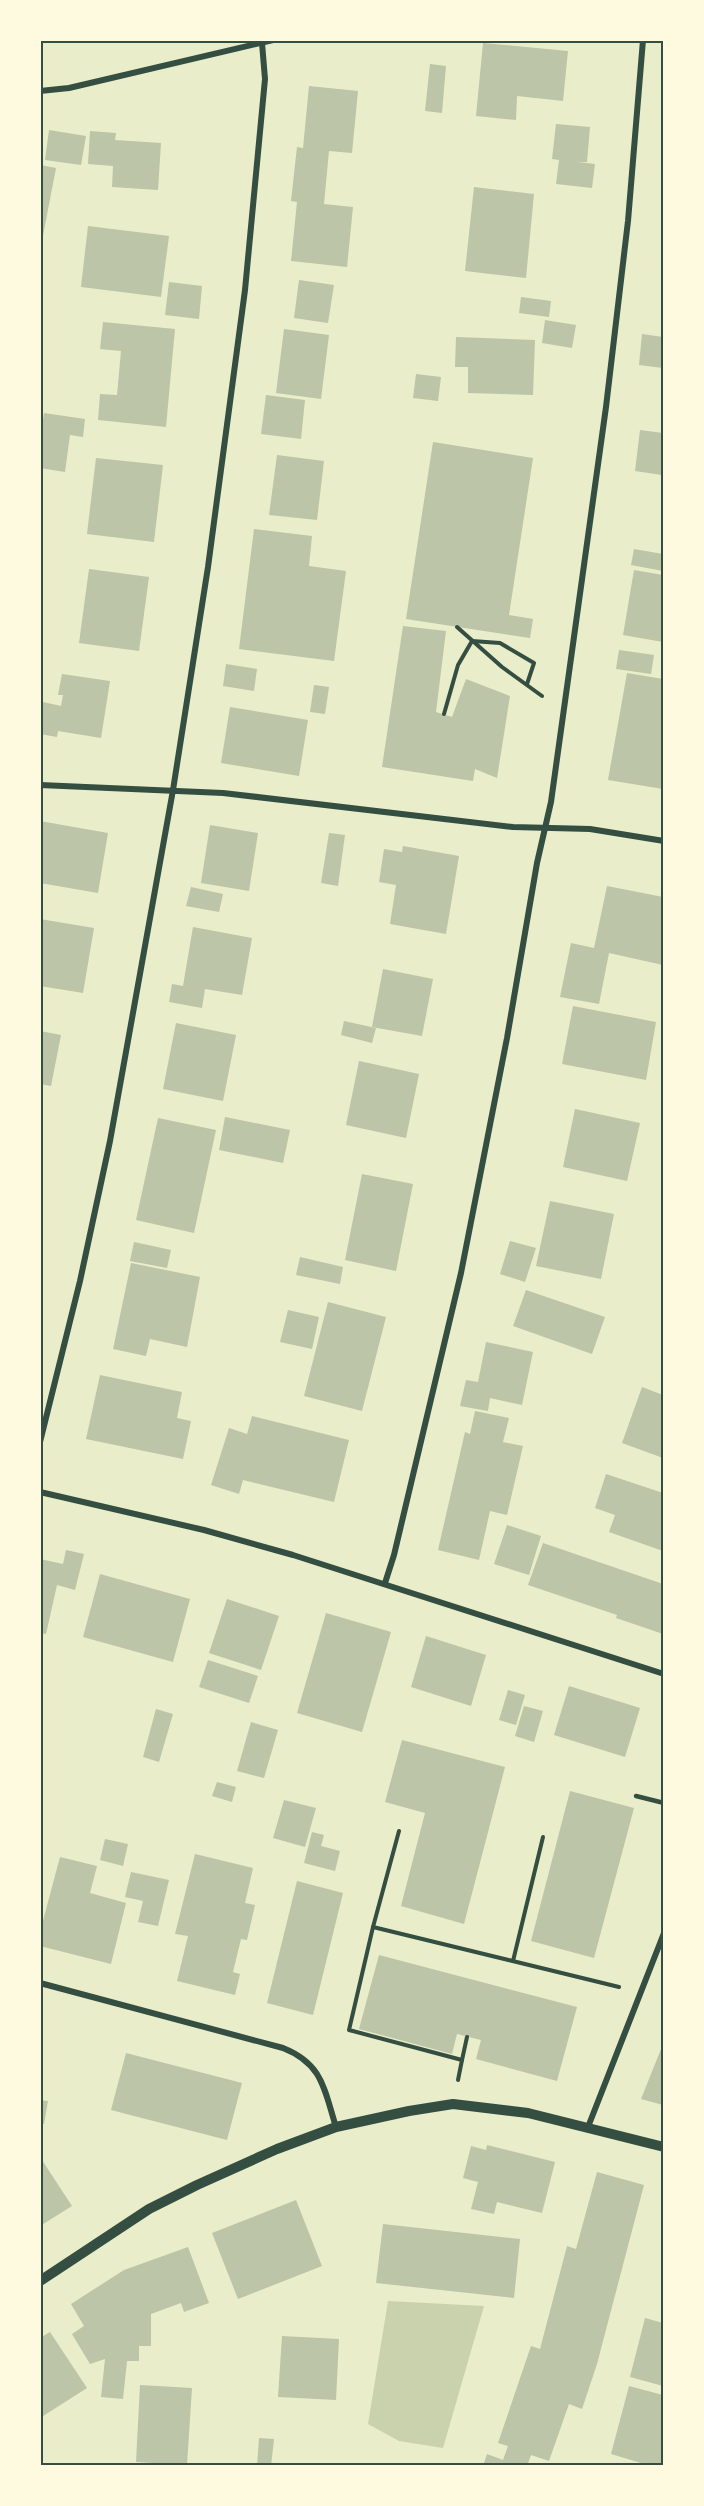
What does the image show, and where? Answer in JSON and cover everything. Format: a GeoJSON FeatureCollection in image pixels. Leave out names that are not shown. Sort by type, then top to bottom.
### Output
{"type":"FeatureCollection","features":[{"type":"Feature","properties":{"kind":"street"},"geometry":{"type":"LineString","coordinates":[[40,91],[69,88],[273,40]]}},
{"type":"Feature","properties":{"kind":"street"},"geometry":{"type":"LineString","coordinates":[[385,1583],[394,1555],[461,1273],[507,1038],[537,863],[546,827],[564,714],[606,407],[628,221],[643,40]]}},
{"type":"Feature","properties":{"kind":"street"},"geometry":{"type":"LineString","coordinates":[[40,1442],[80,1281],[110,1141],[173,790],[208,567],[245,290],[265,79],[262,43]]}},
{"type":"Feature","properties":{"kind":"street"},"geometry":{"type":"LineString","coordinates":[[40,785],[234,794],[513,827],[590,829],[663,841]]}},
{"type":"Feature","properties":{"kind":"street"},"geometry":{"type":"LineString","coordinates":[[40,1492],[204,1530],[385,1583],[663,1674]]}},
{"type":"Feature","properties":{"kind":"street"},"geometry":{"type":"LineString","coordinates":[[588,2127],[663,1933]]}},
{"type":"Feature","properties":{"kind":"street"},"geometry":{"type":"LineString","coordinates":[[40,1983],[299,2054],[312,2065],[322,2082],[336,2127]]}},
{"type":"Feature","properties":{"kind":"street"},"geometry":{"type":"LineString","coordinates":[[40,2281],[149,2209],[277,2149],[336,2127],[409,2110],[453,2104],[528,2113],[663,2147]]}},
{"type":"Feature","properties":{"kind":"lane"},"geometry":{"type":"LineString","coordinates":[[636,1796],[663,1803]]}},
{"type":"Feature","properties":{"kind":"path"},"geometry":{"type":"LineString","coordinates":[[457,627],[472,641],[502,667],[527,684],[534,663],[500,643],[472,641]]}},
{"type":"Feature","properties":{"kind":"path"},"geometry":{"type":"LineString","coordinates":[[444,714],[458,665],[472,641]]}},
{"type":"Feature","properties":{"kind":"path"},"geometry":{"type":"LineString","coordinates":[[399,1830],[349,2030],[462,2060],[467,2037]]}},
{"type":"Feature","properties":{"kind":"path"},"geometry":{"type":"LineString","coordinates":[[513,1961],[543,1837]]}},
{"type":"Feature","properties":{"kind":"path"},"geometry":{"type":"LineString","coordinates":[[373,1927],[640,1992]]}},
{"type":"Feature","properties":{"kind":"green space"},"geometry":{"type":"Polygon","coordinates":[[[388,2301],[484,2306],[443,2448],[399,2441],[368,2424],[388,2301]]]}},
{"type":"Feature","properties":{"kind":"building"},"geometry":{"type":"Polygon","coordinates":[[[483,43],[568,51],[563,101],[517,96],[516,120],[476,116],[483,43]]]}},
{"type":"Feature","properties":{"kind":"building"},"geometry":{"type":"Polygon","coordinates":[[[430,64],[446,66],[442,113],[425,111],[430,64]]]}},
{"type":"Feature","properties":{"kind":"building"},"geometry":{"type":"Polygon","coordinates":[[[309,86],[358,91],[352,153],[329,151],[324,204],[353,207],[347,267],[291,261],[297,202],[291,201],[297,147],[303,148],[309,86]]]}},
{"type":"Feature","properties":{"kind":"building"},"geometry":{"type":"Polygon","coordinates":[[[556,124],[590,127],[587,162],[578,162],[595,164],[592,188],[556,184],[559,160],[552,159],[556,124]]]}},
{"type":"Feature","properties":{"kind":"building"},"geometry":{"type":"Polygon","coordinates":[[[49,130],[86,136],[81,165],[45,160],[49,130]]]}},
{"type":"Feature","properties":{"kind":"building"},"geometry":{"type":"Polygon","coordinates":[[[90,131],[116,133],[115,140],[161,143],[158,190],[112,187],[113,166],[88,164],[90,131]]]}},
{"type":"Feature","properties":{"kind":"building"},"geometry":{"type":"Polygon","coordinates":[[[40,165],[56,168],[42,241],[40,241],[40,165]]]}},
{"type":"Feature","properties":{"kind":"building"},"geometry":{"type":"Polygon","coordinates":[[[474,187],[534,194],[526,278],[465,271],[474,187]]]}},
{"type":"Feature","properties":{"kind":"building"},"geometry":{"type":"Polygon","coordinates":[[[88,226],[169,236],[161,297],[81,287],[88,226]]]}},
{"type":"Feature","properties":{"kind":"building"},"geometry":{"type":"Polygon","coordinates":[[[299,280],[334,285],[328,323],[294,318],[299,280]]]}},
{"type":"Feature","properties":{"kind":"building"},"geometry":{"type":"Polygon","coordinates":[[[169,282],[202,286],[199,319],[165,315],[169,282]]]}},
{"type":"Feature","properties":{"kind":"building"},"geometry":{"type":"Polygon","coordinates":[[[521,297],[551,301],[549,317],[519,313],[521,297]]]}},
{"type":"Feature","properties":{"kind":"building"},"geometry":{"type":"Polygon","coordinates":[[[545,320],[576,325],[572,348],[542,343],[545,320]]]}},
{"type":"Feature","properties":{"kind":"building"},"geometry":{"type":"Polygon","coordinates":[[[103,322],[175,329],[166,427],[98,420],[100,394],[117,395],[121,351],[100,349],[103,322]]]}},
{"type":"Feature","properties":{"kind":"building"},"geometry":{"type":"Polygon","coordinates":[[[284,329],[329,335],[321,399],[276,393],[284,329]]]}},
{"type":"Feature","properties":{"kind":"building"},"geometry":{"type":"Polygon","coordinates":[[[642,334],[663,337],[663,368],[639,365],[642,334]]]}},
{"type":"Feature","properties":{"kind":"building"},"geometry":{"type":"Polygon","coordinates":[[[456,337],[535,340],[533,395],[468,393],[468,367],[455,367],[456,337]]]}},
{"type":"Feature","properties":{"kind":"building"},"geometry":{"type":"Polygon","coordinates":[[[416,374],[441,377],[438,401],[413,398],[416,374]]]}},
{"type":"Feature","properties":{"kind":"building"},"geometry":{"type":"Polygon","coordinates":[[[266,395],[305,400],[301,439],[261,434],[266,395]]]}},
{"type":"Feature","properties":{"kind":"building"},"geometry":{"type":"Polygon","coordinates":[[[44,413],[85,419],[83,437],[70,435],[65,472],[40,468],[40,440],[44,413]]]}},
{"type":"Feature","properties":{"kind":"building"},"geometry":{"type":"Polygon","coordinates":[[[640,430],[663,433],[662,475],[635,471],[640,430]]]}},
{"type":"Feature","properties":{"kind":"building"},"geometry":{"type":"Polygon","coordinates":[[[433,442],[533,458],[509,615],[533,619],[530,638],[406,619],[433,442]]]}},
{"type":"Feature","properties":{"kind":"building"},"geometry":{"type":"Polygon","coordinates":[[[277,455],[324,461],[317,520],[269,515],[277,455]]]}},
{"type":"Feature","properties":{"kind":"building"},"geometry":{"type":"Polygon","coordinates":[[[96,458],[163,465],[154,542],[87,534],[96,458]]]}},
{"type":"Feature","properties":{"kind":"building"},"geometry":{"type":"Polygon","coordinates":[[[254,529],[312,536],[309,566],[346,571],[334,661],[239,649],[254,529]]]}},
{"type":"Feature","properties":{"kind":"building"},"geometry":{"type":"Polygon","coordinates":[[[634,549],[663,554],[663,571],[631,565],[634,549]]]}},
{"type":"Feature","properties":{"kind":"building"},"geometry":{"type":"Polygon","coordinates":[[[89,569],[149,577],[139,651],[79,643],[89,569]]]}},
{"type":"Feature","properties":{"kind":"building"},"geometry":{"type":"Polygon","coordinates":[[[634,570],[663,575],[663,642],[623,635],[634,570]]]}},
{"type":"Feature","properties":{"kind":"building"},"geometry":{"type":"Polygon","coordinates":[[[403,626],[446,631],[436,712],[452,717],[466,679],[510,696],[497,778],[475,769],[473,781],[382,767],[403,626]]]}},
{"type":"Feature","properties":{"kind":"building"},"geometry":{"type":"Polygon","coordinates":[[[619,650],[654,655],[651,674],[616,669],[619,650]]]}},
{"type":"Feature","properties":{"kind":"building"},"geometry":{"type":"Polygon","coordinates":[[[226,664],[257,669],[254,691],[223,686],[226,664]]]}},
{"type":"Feature","properties":{"kind":"building"},"geometry":{"type":"Polygon","coordinates":[[[627,673],[663,679],[663,789],[608,780],[627,673]]]}},
{"type":"Feature","properties":{"kind":"building"},"geometry":{"type":"Polygon","coordinates":[[[62,674],[110,681],[101,738],[58,731],[57,737],[40,734],[43,702],[61,706],[63,695],[58,695],[62,674]]]}},
{"type":"Feature","properties":{"kind":"building"},"geometry":{"type":"Polygon","coordinates":[[[314,685],[329,687],[325,714],[310,712],[314,685]]]}},
{"type":"Feature","properties":{"kind":"building"},"geometry":{"type":"Polygon","coordinates":[[[230,707],[308,720],[299,776],[221,763],[230,707]]]}},
{"type":"Feature","properties":{"kind":"building"},"geometry":{"type":"Polygon","coordinates":[[[40,821],[108,833],[98,893],[40,883],[40,821]]]}},
{"type":"Feature","properties":{"kind":"building"},"geometry":{"type":"Polygon","coordinates":[[[210,825],[258,833],[249,891],[201,883],[210,825]]]}},
{"type":"Feature","properties":{"kind":"building"},"geometry":{"type":"Polygon","coordinates":[[[329,833],[345,835],[338,886],[321,883],[329,833]]]}},
{"type":"Feature","properties":{"kind":"building"},"geometry":{"type":"Polygon","coordinates":[[[403,846],[459,856],[446,934],[390,924],[396,885],[379,882],[384,849],[402,852],[403,846]]]}},
{"type":"Feature","properties":{"kind":"building"},"geometry":{"type":"Polygon","coordinates":[[[607,886],[663,897],[663,965],[609,953],[599,1004],[560,997],[571,943],[594,948],[607,886]]]}},
{"type":"Feature","properties":{"kind":"building"},"geometry":{"type":"Polygon","coordinates":[[[191,887],[223,894],[219,912],[186,906],[191,887]]]}},
{"type":"Feature","properties":{"kind":"building"},"geometry":{"type":"Polygon","coordinates":[[[40,919],[94,928],[83,993],[40,986],[40,919]]]}},
{"type":"Feature","properties":{"kind":"building"},"geometry":{"type":"Polygon","coordinates":[[[193,927],[252,938],[242,995],[205,989],[202,1008],[169,1002],[172,984],[183,986],[193,927]]]}},
{"type":"Feature","properties":{"kind":"building"},"geometry":{"type":"Polygon","coordinates":[[[383,969],[433,979],[422,1036],[372,1027],[383,969]]]}},
{"type":"Feature","properties":{"kind":"building"},"geometry":{"type":"Polygon","coordinates":[[[573,1006],[656,1022],[646,1080],[562,1064],[573,1006]]]}},
{"type":"Feature","properties":{"kind":"building"},"geometry":{"type":"Polygon","coordinates":[[[344,1021],[376,1028],[372,1043],[341,1035],[344,1021]]]}},
{"type":"Feature","properties":{"kind":"building"},"geometry":{"type":"Polygon","coordinates":[[[176,1023],[236,1035],[223,1101],[163,1089],[176,1023]]]}},
{"type":"Feature","properties":{"kind":"building"},"geometry":{"type":"Polygon","coordinates":[[[40,1031],[61,1035],[51,1086],[40,1084],[40,1031]]]}},
{"type":"Feature","properties":{"kind":"building"},"geometry":{"type":"Polygon","coordinates":[[[359,1061],[419,1074],[406,1138],[346,1125],[359,1061]]]}},
{"type":"Feature","properties":{"kind":"building"},"geometry":{"type":"Polygon","coordinates":[[[575,1109],[640,1123],[627,1181],[563,1167],[575,1109]]]}},
{"type":"Feature","properties":{"kind":"building"},"geometry":{"type":"Polygon","coordinates":[[[225,1117],[290,1130],[283,1163],[219,1150],[225,1117]]]}},
{"type":"Feature","properties":{"kind":"building"},"geometry":{"type":"Polygon","coordinates":[[[158,1118],[216,1130],[194,1233],[136,1220],[158,1118]]]}},
{"type":"Feature","properties":{"kind":"building"},"geometry":{"type":"Polygon","coordinates":[[[362,1174],[413,1184],[396,1271],[345,1260],[362,1174]]]}},
{"type":"Feature","properties":{"kind":"building"},"geometry":{"type":"Polygon","coordinates":[[[550,1201],[614,1214],[601,1279],[536,1266],[550,1201]]]}},
{"type":"Feature","properties":{"kind":"building"},"geometry":{"type":"Polygon","coordinates":[[[510,1241],[536,1248],[525,1282],[500,1274],[510,1241]]]}},
{"type":"Feature","properties":{"kind":"building"},"geometry":{"type":"Polygon","coordinates":[[[134,1242],[171,1250],[167,1268],[130,1261],[134,1242]]]}},
{"type":"Feature","properties":{"kind":"building"},"geometry":{"type":"Polygon","coordinates":[[[300,1257],[343,1267],[340,1284],[296,1275],[300,1257]]]}},
{"type":"Feature","properties":{"kind":"building"},"geometry":{"type":"Polygon","coordinates":[[[131,1263],[200,1277],[187,1347],[150,1339],[146,1356],[113,1349],[131,1263]]]}},
{"type":"Feature","properties":{"kind":"building"},"geometry":{"type":"Polygon","coordinates":[[[526,1290],[605,1317],[592,1354],[513,1326],[526,1290]]]}},
{"type":"Feature","properties":{"kind":"building"},"geometry":{"type":"Polygon","coordinates":[[[328,1302],[386,1317],[362,1411],[304,1396],[328,1302]]]}},
{"type":"Feature","properties":{"kind":"building"},"geometry":{"type":"Polygon","coordinates":[[[288,1310],[319,1317],[312,1349],[280,1342],[288,1310]]]}},
{"type":"Feature","properties":{"kind":"building"},"geometry":{"type":"Polygon","coordinates":[[[486,1342],[533,1352],[522,1405],[490,1398],[488,1411],[460,1406],[466,1380],[478,1382],[486,1342]]]}},
{"type":"Feature","properties":{"kind":"building"},"geometry":{"type":"Polygon","coordinates":[[[100,1375],[182,1392],[177,1418],[191,1421],[183,1459],[86,1439],[100,1375]]]}},
{"type":"Feature","properties":{"kind":"building"},"geometry":{"type":"Polygon","coordinates":[[[642,1387],[663,1395],[663,1458],[622,1443],[642,1387]]]}},
{"type":"Feature","properties":{"kind":"building"},"geometry":{"type":"Polygon","coordinates":[[[475,1411],[509,1418],[503,1442],[523,1446],[507,1515],[490,1511],[479,1560],[438,1550],[465,1432],[470,1434],[475,1411]]]}},
{"type":"Feature","properties":{"kind":"building"},"geometry":{"type":"Polygon","coordinates":[[[252,1416],[349,1440],[334,1502],[243,1480],[239,1494],[211,1485],[229,1428],[247,1434],[252,1416]]]}},
{"type":"Feature","properties":{"kind":"building"},"geometry":{"type":"Polygon","coordinates":[[[606,1474],[663,1493],[663,1551],[609,1532],[615,1515],[595,1508],[606,1474]]]}},
{"type":"Feature","properties":{"kind":"building"},"geometry":{"type":"Polygon","coordinates":[[[507,1525],[541,1536],[529,1575],[494,1564],[507,1525]]]}},
{"type":"Feature","properties":{"kind":"building"},"geometry":{"type":"Polygon","coordinates":[[[543,1543],[663,1584],[663,1634],[616,1618],[617,1615],[528,1585],[543,1543]]]}},
{"type":"Feature","properties":{"kind":"building"},"geometry":{"type":"Polygon","coordinates":[[[66,1550],[84,1554],[75,1590],[57,1585],[46,1634],[40,1633],[40,1559],[63,1564],[66,1550]]]}},
{"type":"Feature","properties":{"kind":"building"},"geometry":{"type":"Polygon","coordinates":[[[100,1574],[190,1599],[173,1662],[83,1637],[100,1574]]]}},
{"type":"Feature","properties":{"kind":"building"},"geometry":{"type":"Polygon","coordinates":[[[227,1599],[279,1616],[261,1670],[209,1653],[227,1599]]]}},
{"type":"Feature","properties":{"kind":"building"},"geometry":{"type":"Polygon","coordinates":[[[326,1613],[391,1632],[362,1732],[297,1713],[326,1613]]]}},
{"type":"Feature","properties":{"kind":"building"},"geometry":{"type":"Polygon","coordinates":[[[426,1636],[486,1655],[471,1706],[411,1687],[426,1636]]]}},
{"type":"Feature","properties":{"kind":"building"},"geometry":{"type":"Polygon","coordinates":[[[208,1660],[258,1676],[249,1703],[199,1687],[208,1660]]]}},
{"type":"Feature","properties":{"kind":"building"},"geometry":{"type":"Polygon","coordinates":[[[569,1686],[640,1708],[625,1757],[554,1735],[569,1686]]]}},
{"type":"Feature","properties":{"kind":"building"},"geometry":{"type":"Polygon","coordinates":[[[508,1690],[525,1695],[516,1725],[499,1720],[508,1690]]]}},
{"type":"Feature","properties":{"kind":"building"},"geometry":{"type":"Polygon","coordinates":[[[524,1706],[543,1711],[534,1742],[515,1736],[524,1706]]]}},
{"type":"Feature","properties":{"kind":"building"},"geometry":{"type":"Polygon","coordinates":[[[156,1709],[173,1714],[159,1762],[143,1757],[156,1709]]]}},
{"type":"Feature","properties":{"kind":"building"},"geometry":{"type":"Polygon","coordinates":[[[251,1722],[278,1730],[264,1778],[237,1771],[251,1722]]]}},
{"type":"Feature","properties":{"kind":"building"},"geometry":{"type":"Polygon","coordinates":[[[402,1740],[505,1767],[464,1924],[401,1906],[425,1813],[385,1802],[402,1740]]]}},
{"type":"Feature","properties":{"kind":"building"},"geometry":{"type":"Polygon","coordinates":[[[217,1782],[236,1787],[232,1802],[212,1796],[217,1782]]]}},
{"type":"Feature","properties":{"kind":"building"},"geometry":{"type":"Polygon","coordinates":[[[570,1791],[634,1808],[594,1958],[531,1941],[570,1791]]]}},
{"type":"Feature","properties":{"kind":"building"},"geometry":{"type":"Polygon","coordinates":[[[284,1800],[316,1808],[305,1847],[273,1838],[284,1800]]]}},
{"type":"Feature","properties":{"kind":"building"},"geometry":{"type":"Polygon","coordinates":[[[312,1832],[324,1835],[321,1846],[340,1851],[335,1871],[304,1863],[312,1832]]]}},
{"type":"Feature","properties":{"kind":"building"},"geometry":{"type":"Polygon","coordinates":[[[105,1839],[128,1844],[123,1866],[100,1860],[105,1839]]]}},
{"type":"Feature","properties":{"kind":"building"},"geometry":{"type":"Polygon","coordinates":[[[195,1854],[253,1868],[245,1903],[255,1905],[247,1940],[241,1939],[233,1972],[240,1974],[235,1995],[177,1981],[188,1936],[175,1934],[195,1854]]]}},
{"type":"Feature","properties":{"kind":"building"},"geometry":{"type":"Polygon","coordinates":[[[60,1857],[97,1866],[90,1893],[126,1903],[111,1964],[40,1946],[40,1932],[60,1857]]]}},
{"type":"Feature","properties":{"kind":"building"},"geometry":{"type":"Polygon","coordinates":[[[131,1872],[169,1880],[158,1926],[138,1922],[143,1901],[125,1897],[131,1872]]]}},
{"type":"Feature","properties":{"kind":"building"},"geometry":{"type":"Polygon","coordinates":[[[297,1881],[343,1893],[313,2015],[267,2003],[297,1881]]]}},
{"type":"Feature","properties":{"kind":"building"},"geometry":{"type":"Polygon","coordinates":[[[379,1955],[577,2007],[557,2081],[476,2059],[481,2040],[457,2034],[452,2054],[359,2029],[379,1955]]]}},
{"type":"Feature","properties":{"kind":"building"},"geometry":{"type":"Polygon","coordinates":[[[663,2044],[663,2105],[641,2099],[663,2044]]]}},
{"type":"Feature","properties":{"kind":"building"},"geometry":{"type":"Polygon","coordinates":[[[126,2053],[242,2083],[227,2140],[111,2110],[126,2053]]]}},
{"type":"Feature","properties":{"kind":"building"},"geometry":{"type":"Polygon","coordinates":[[[40,2100],[48,2101],[44,2124],[40,2124],[40,2100]]]}},
{"type":"Feature","properties":{"kind":"building"},"geometry":{"type":"Polygon","coordinates":[[[487,2145],[555,2162],[542,2213],[497,2202],[494,2214],[471,2209],[478,2182],[463,2178],[471,2146],[486,2150],[487,2145]]]}},
{"type":"Feature","properties":{"kind":"building"},"geometry":{"type":"Polygon","coordinates":[[[40,2157],[72,2206],[40,2226],[40,2157]]]}},
{"type":"Feature","properties":{"kind":"building"},"geometry":{"type":"Polygon","coordinates":[[[597,2172],[644,2185],[597,2364],[582,2409],[569,2404],[549,2461],[531,2455],[527,2466],[483,2466],[487,2454],[503,2460],[508,2446],[498,2443],[531,2346],[540,2349],[567,2246],[576,2249],[597,2172]]]}},
{"type":"Feature","properties":{"kind":"building"},"geometry":{"type":"Polygon","coordinates":[[[296,2200],[322,2266],[238,2299],[212,2233],[296,2200]]]}},
{"type":"Feature","properties":{"kind":"building"},"geometry":{"type":"Polygon","coordinates":[[[383,2224],[520,2239],[514,2298],[376,2283],[383,2224]]]}},
{"type":"Feature","properties":{"kind":"building"},"geometry":{"type":"Polygon","coordinates":[[[188,2247],[209,2303],[184,2312],[181,2303],[151,2314],[151,2346],[139,2346],[139,2361],[127,2361],[123,2399],[101,2397],[105,2359],[90,2364],[72,2334],[84,2326],[71,2304],[124,2270],[188,2247]]]}},
{"type":"Feature","properties":{"kind":"building"},"geometry":{"type":"Polygon","coordinates":[[[645,2318],[663,2323],[663,2386],[630,2377],[645,2318]]]}},
{"type":"Feature","properties":{"kind":"building"},"geometry":{"type":"Polygon","coordinates":[[[50,2332],[87,2388],[40,2418],[40,2338],[50,2332]]]}},
{"type":"Feature","properties":{"kind":"building"},"geometry":{"type":"Polygon","coordinates":[[[282,2336],[339,2339],[336,2400],[278,2397],[282,2336]]]}},
{"type":"Feature","properties":{"kind":"building"},"geometry":{"type":"Polygon","coordinates":[[[140,2385],[192,2388],[187,2465],[136,2462],[140,2385]]]}},
{"type":"Feature","properties":{"kind":"building"},"geometry":{"type":"Polygon","coordinates":[[[629,2386],[663,2395],[663,2466],[651,2466],[611,2454],[629,2386]]]}},
{"type":"Feature","properties":{"kind":"building"},"geometry":{"type":"Polygon","coordinates":[[[259,2438],[274,2439],[271,2466],[257,2466],[259,2438]]]}}]}
